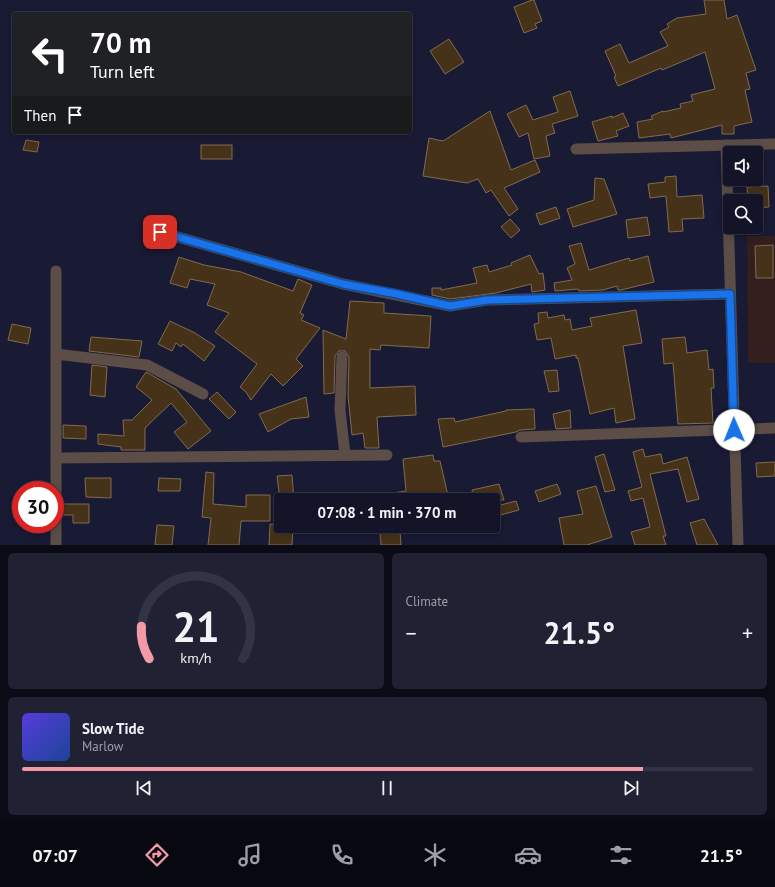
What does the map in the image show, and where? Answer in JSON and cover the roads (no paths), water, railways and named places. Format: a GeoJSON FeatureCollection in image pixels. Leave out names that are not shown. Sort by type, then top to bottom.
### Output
{"type":"FeatureCollection","features":[{"type":"Feature","properties":{"kind":"street"},"geometry":{"type":"LineString","coordinates":[[576,150],[775,144]]}},
{"type":"Feature","properties":{"kind":"street"},"geometry":{"type":"LineString","coordinates":[[726,145],[738,545]]}},
{"type":"Feature","properties":{"kind":"street"},"geometry":{"type":"LineString","coordinates":[[160,232],[343,284],[450,306],[487,300],[730,294]]}},
{"type":"Feature","properties":{"kind":"street"},"geometry":{"type":"LineString","coordinates":[[56,271],[56,545]]}},
{"type":"Feature","properties":{"kind":"street"},"geometry":{"type":"LineString","coordinates":[[56,354],[147,365],[203,394]]}},
{"type":"Feature","properties":{"kind":"street"},"geometry":{"type":"LineString","coordinates":[[342,357],[340,410],[345,455]]}},
{"type":"Feature","properties":{"kind":"street"},"geometry":{"type":"LineString","coordinates":[[521,437],[775,428]]}},
{"type":"Feature","properties":{"kind":"street"},"geometry":{"type":"LineString","coordinates":[[56,458],[387,454]]}}]}
